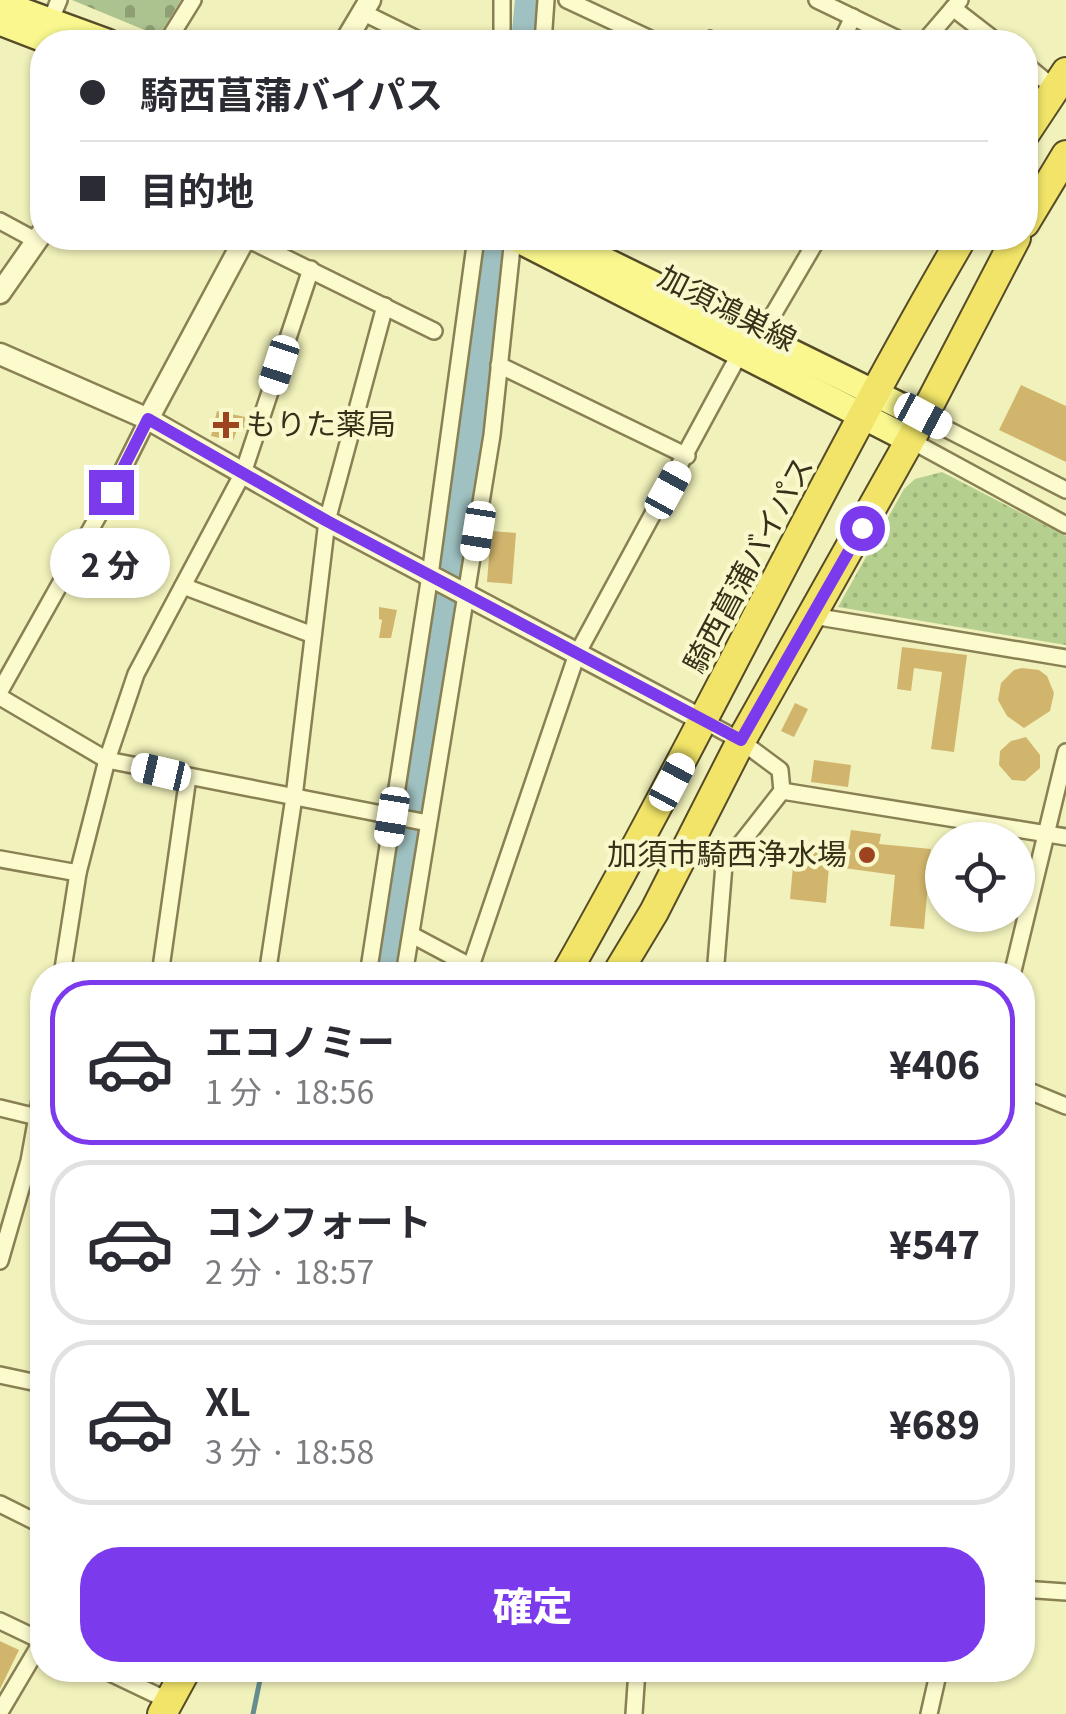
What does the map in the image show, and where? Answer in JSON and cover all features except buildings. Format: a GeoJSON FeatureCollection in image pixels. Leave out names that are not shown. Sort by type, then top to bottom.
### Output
{"type":"FeatureCollection","features":[{"type":"Feature","properties":{"kind":"highway"},"geometry":{"type":"LineString","coordinates":[[1038,114],[1060,80]]}},
{"type":"Feature","properties":{"kind":"highway"},"geometry":{"type":"LineString","coordinates":[[1038,201],[1066,155]]}},
{"type":"Feature","properties":{"kind":"highway","name":"騎西菖蒲バイパス"},"geometry":{"type":"LineString","coordinates":[[572,962],[955,250]]}},
{"type":"Feature","properties":{"kind":"highway"},"geometry":{"type":"LineString","coordinates":[[624,962],[654,912],[741,740],[917,428],[1010,250]]}},
{"type":"Feature","properties":{"kind":"highway"},"geometry":{"type":"LineString","coordinates":[[172,1710],[182,1682]]}},
{"type":"Feature","properties":{"kind":"highway"},"geometry":{"type":"LineString","coordinates":[[172,1710],[197,1682]]}},
{"type":"Feature","properties":{"kind":"main road"},"geometry":{"type":"LineString","coordinates":[[0,2],[54,22]]}},
{"type":"Feature","properties":{"kind":"main road"},"geometry":{"type":"LineString","coordinates":[[0,22],[54,22]]}},
{"type":"Feature","properties":{"kind":"main road","name":"加須鴻巣線"},"geometry":{"type":"LineString","coordinates":[[540,250],[750,345],[917,428]]}},
{"type":"Feature","properties":{"kind":"main road","name":"加須鴻巣線"},"geometry":{"type":"LineString","coordinates":[[580,250],[750,345]]}},
{"type":"Feature","properties":{"kind":"street"},"geometry":{"type":"LineString","coordinates":[[174,30],[193,0]]}},
{"type":"Feature","properties":{"kind":"street"},"geometry":{"type":"LineString","coordinates":[[502,0],[502,30]]}},
{"type":"Feature","properties":{"kind":"street"},"geometry":{"type":"LineString","coordinates":[[544,30],[546,0]]}},
{"type":"Feature","properties":{"kind":"street"},"geometry":{"type":"LineString","coordinates":[[567,0],[631,30]]}},
{"type":"Feature","properties":{"kind":"street"},"geometry":{"type":"LineString","coordinates":[[817,0],[880,30]]}},
{"type":"Feature","properties":{"kind":"street"},"geometry":{"type":"LineString","coordinates":[[934,30],[957,4],[984,30]]}},
{"type":"Feature","properties":{"kind":"street"},"geometry":{"type":"LineString","coordinates":[[352,30],[366,6],[404,30]]}},
{"type":"Feature","properties":{"kind":"street"},"geometry":{"type":"LineString","coordinates":[[846,30],[853,17]]}},
{"type":"Feature","properties":{"kind":"street"},"geometry":{"type":"LineString","coordinates":[[0,221],[30,233]]}},
{"type":"Feature","properties":{"kind":"street"},"geometry":{"type":"LineString","coordinates":[[0,293],[31,250]]}},
{"type":"Feature","properties":{"kind":"street"},"geometry":{"type":"LineString","coordinates":[[239,250],[0,694],[108,760],[426,822]]}},
{"type":"Feature","properties":{"kind":"street"},"geometry":{"type":"LineString","coordinates":[[271,250],[434,330]]}},
{"type":"Feature","properties":{"kind":"street"},"geometry":{"type":"LineString","coordinates":[[370,962],[433,577],[474,250]]}},
{"type":"Feature","properties":{"kind":"street"},"geometry":{"type":"LineString","coordinates":[[407,962],[426,822],[468,595],[513,250]]}},
{"type":"Feature","properties":{"kind":"street"},"geometry":{"type":"LineString","coordinates":[[473,962],[577,654],[750,345],[810,250]]}},
{"type":"Feature","properties":{"kind":"street"},"geometry":{"type":"LineString","coordinates":[[64,962],[78,873],[136,674],[243,474],[311,269]]}},
{"type":"Feature","properties":{"kind":"street"},"geometry":{"type":"LineString","coordinates":[[269,962],[294,796],[327,521],[385,306]]}},
{"type":"Feature","properties":{"kind":"street"},"geometry":{"type":"LineString","coordinates":[[0,354],[148,419],[327,521],[741,740],[780,770],[782,790],[724,865],[715,962]]}},
{"type":"Feature","properties":{"kind":"street"},"geometry":{"type":"LineString","coordinates":[[500,365],[687,456]]}},
{"type":"Feature","properties":{"kind":"street"},"geometry":{"type":"LineString","coordinates":[[917,428],[1066,490]]}},
{"type":"Feature","properties":{"kind":"street"},"geometry":{"type":"LineString","coordinates":[[917,428],[1066,524]]}},
{"type":"Feature","properties":{"kind":"street"},"geometry":{"type":"LineString","coordinates":[[183,586],[313,635]]}},
{"type":"Feature","properties":{"kind":"street"},"geometry":{"type":"LineString","coordinates":[[813,616],[1066,658]]}},
{"type":"Feature","properties":{"kind":"street"},"geometry":{"type":"LineString","coordinates":[[1015,962],[1066,752]]}},
{"type":"Feature","properties":{"kind":"street"},"geometry":{"type":"LineString","coordinates":[[162,962],[188,777]]}},
{"type":"Feature","properties":{"kind":"street"},"geometry":{"type":"LineString","coordinates":[[782,790],[1066,837]]}},
{"type":"Feature","properties":{"kind":"street"},"geometry":{"type":"LineString","coordinates":[[0,858],[78,873]]}},
{"type":"Feature","properties":{"kind":"street"},"geometry":{"type":"LineString","coordinates":[[412,934],[464,962]]}},
{"type":"Feature","properties":{"kind":"street"},"geometry":{"type":"LineString","coordinates":[[1035,1093],[1066,1106]]}},
{"type":"Feature","properties":{"kind":"street"},"geometry":{"type":"LineString","coordinates":[[0,1108],[30,1115]]}},
{"type":"Feature","properties":{"kind":"street"},"geometry":{"type":"LineString","coordinates":[[2,1253],[30,1160]]}},
{"type":"Feature","properties":{"kind":"street"},"geometry":{"type":"LineString","coordinates":[[0,1376],[30,1382]]}},
{"type":"Feature","properties":{"kind":"street"},"geometry":{"type":"LineString","coordinates":[[0,1504],[30,1519]]}},
{"type":"Feature","properties":{"kind":"street"},"geometry":{"type":"LineString","coordinates":[[1035,1590],[1066,1592]]}},
{"type":"Feature","properties":{"kind":"street"},"geometry":{"type":"LineString","coordinates":[[0,1621],[30,1635]]}},
{"type":"Feature","properties":{"kind":"street"},"geometry":{"type":"LineString","coordinates":[[0,1712],[30,1661]]}},
{"type":"Feature","properties":{"kind":"street"},"geometry":{"type":"LineString","coordinates":[[124,1682],[172,1710]]}},
{"type":"Feature","properties":{"kind":"street"},"geometry":{"type":"LineString","coordinates":[[634,1714],[635,1682]]}},
{"type":"Feature","properties":{"kind":"street"},"geometry":{"type":"LineString","coordinates":[[929,1714],[936,1682]]}},
{"type":"Feature","properties":{"kind":"green space"},"geometry":{"type":"Polygon","coordinates":[[[72,0],[181,0],[163,30],[144,30],[72,0]]]}},
{"type":"Feature","properties":{"kind":"green space"},"geometry":{"type":"Polygon","coordinates":[[[942,472],[1066,536],[1066,645],[838,607],[904,489],[915,479],[942,472]]]}},
{"type":"Feature","properties":{"kind":"waterway"},"geometry":{"type":"LineString","coordinates":[[526,30],[529,0]]}},
{"type":"Feature","properties":{"kind":"waterway"},"geometry":{"type":"LineString","coordinates":[[387,962],[434,683],[497,250]]}},
{"type":"Feature","properties":{"kind":"waterway"},"geometry":{"type":"LineString","coordinates":[[253,1714],[260,1682]]}},
{"type":"Feature","properties":{"kind":"place","name":"もりた薬局"},"geometry":{"type":"Point","coordinates":[226,425]}},
{"type":"Feature","properties":{"kind":"place","name":"加須市騎西浄水場"},"geometry":{"type":"Point","coordinates":[867,855]}},
{"type":"Feature","properties":{"kind":"route"},"geometry":{"type":"LineString","coordinates":[[111,492],[148,419],[327,521],[741,740],[862,528]]}}]}
